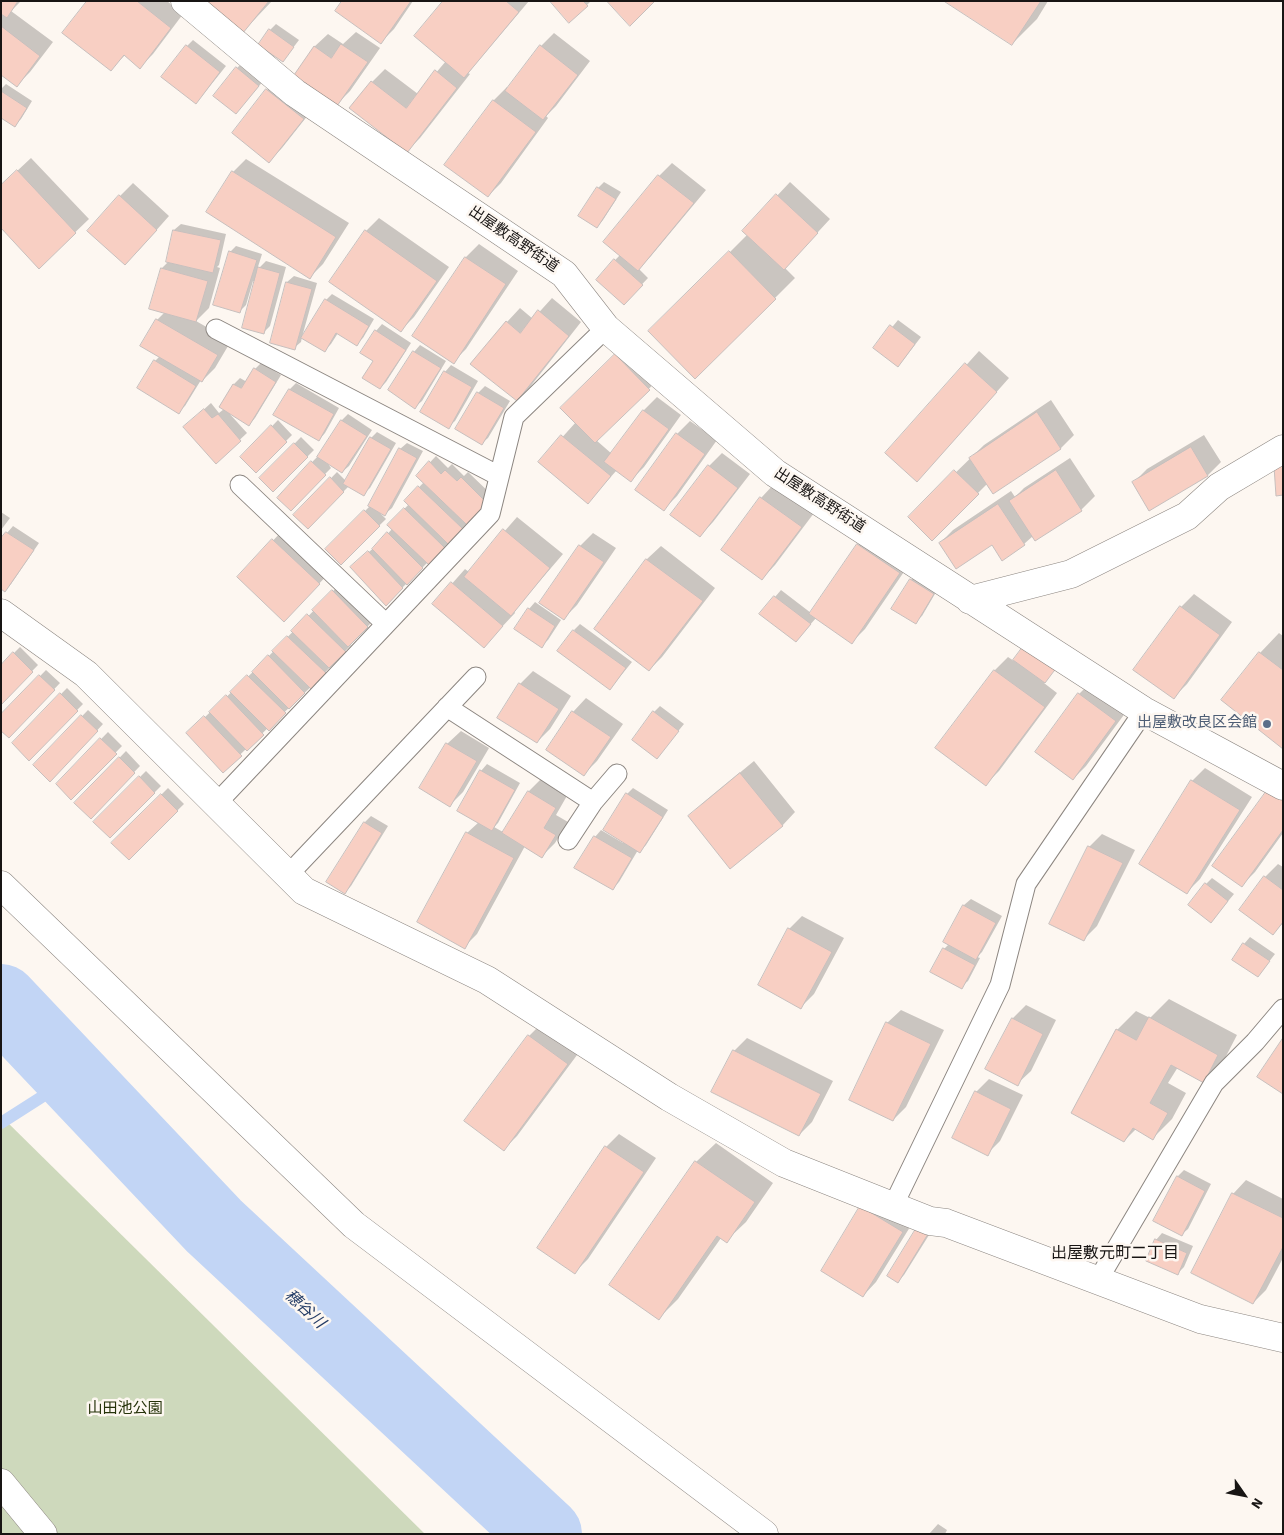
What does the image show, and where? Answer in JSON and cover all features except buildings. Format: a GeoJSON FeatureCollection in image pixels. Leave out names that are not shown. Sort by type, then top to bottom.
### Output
{"type":"FeatureCollection","features":[{"type":"Feature","properties":{"kind":"street","name":"出屋敷高野街道"},"geometry":{"type":"LineString","coordinates":[[185,1],[296,93],[564,274],[606,328],[775,473],[1144,711],[1283,786]]}},
{"type":"Feature","properties":{"kind":"street"},"geometry":{"type":"LineString","coordinates":[[970,600],[1071,574],[1186,516],[1219,487],[1283,449]]}},
{"type":"Feature","properties":{"kind":"street"},"geometry":{"type":"LineString","coordinates":[[1,613],[86,674],[304,891],[487,980],[669,1097],[784,1163],[930,1221],[946,1223],[1200,1319],[1283,1338]]}},
{"type":"Feature","properties":{"kind":"street"},"geometry":{"type":"LineString","coordinates":[[1,886],[354,1226],[764,1534]]}},
{"type":"Feature","properties":{"kind":"street"},"geometry":{"type":"LineString","coordinates":[[1,1483],[43,1534]]}},
{"type":"Feature","properties":{"kind":"lane"},"geometry":{"type":"LineString","coordinates":[[216,804],[490,514],[514,417],[606,328]]}},
{"type":"Feature","properties":{"kind":"lane"},"geometry":{"type":"LineString","coordinates":[[216,329],[499,476]]}},
{"type":"Feature","properties":{"kind":"lane"},"geometry":{"type":"LineString","coordinates":[[240,485],[386,624]]}},
{"type":"Feature","properties":{"kind":"lane"},"geometry":{"type":"LineString","coordinates":[[288,875],[476,677]]}},
{"type":"Feature","properties":{"kind":"lane"},"geometry":{"type":"LineString","coordinates":[[447,707],[593,802]]}},
{"type":"Feature","properties":{"kind":"lane"},"geometry":{"type":"LineString","coordinates":[[893,1206],[1000,986],[1026,884],[1144,711]]}},
{"type":"Feature","properties":{"kind":"lane"},"geometry":{"type":"LineString","coordinates":[[568,840],[593,802],[617,774]]}},
{"type":"Feature","properties":{"kind":"lane"},"geometry":{"type":"LineString","coordinates":[[1098,1280],[1214,1083],[1255,1042],[1283,1009]]}},
{"type":"Feature","properties":{"kind":"green space","name":"山田池公園"},"geometry":{"type":"Polygon","coordinates":[[[1,1116],[425,1534],[1,1534],[1,1116]]]}},
{"type":"Feature","properties":{"kind":"waterway","name":"穂谷川"},"geometry":{"type":"LineString","coordinates":[[1,1001],[214,1226],[545,1534]]}},
{"type":"Feature","properties":{"kind":"waterway"},"geometry":{"type":"LineString","coordinates":[[1,1123],[73,1077]]}},
{"type":"Feature","properties":{"kind":"place","name":"出屋敷改良区会館"},"geometry":{"type":"Point","coordinates":[1267,724]}},
{"type":"Feature","properties":{"kind":"district","name":"出屋敷元町二丁目"},"geometry":{"type":"Point","coordinates":[1115,1254]}}]}
